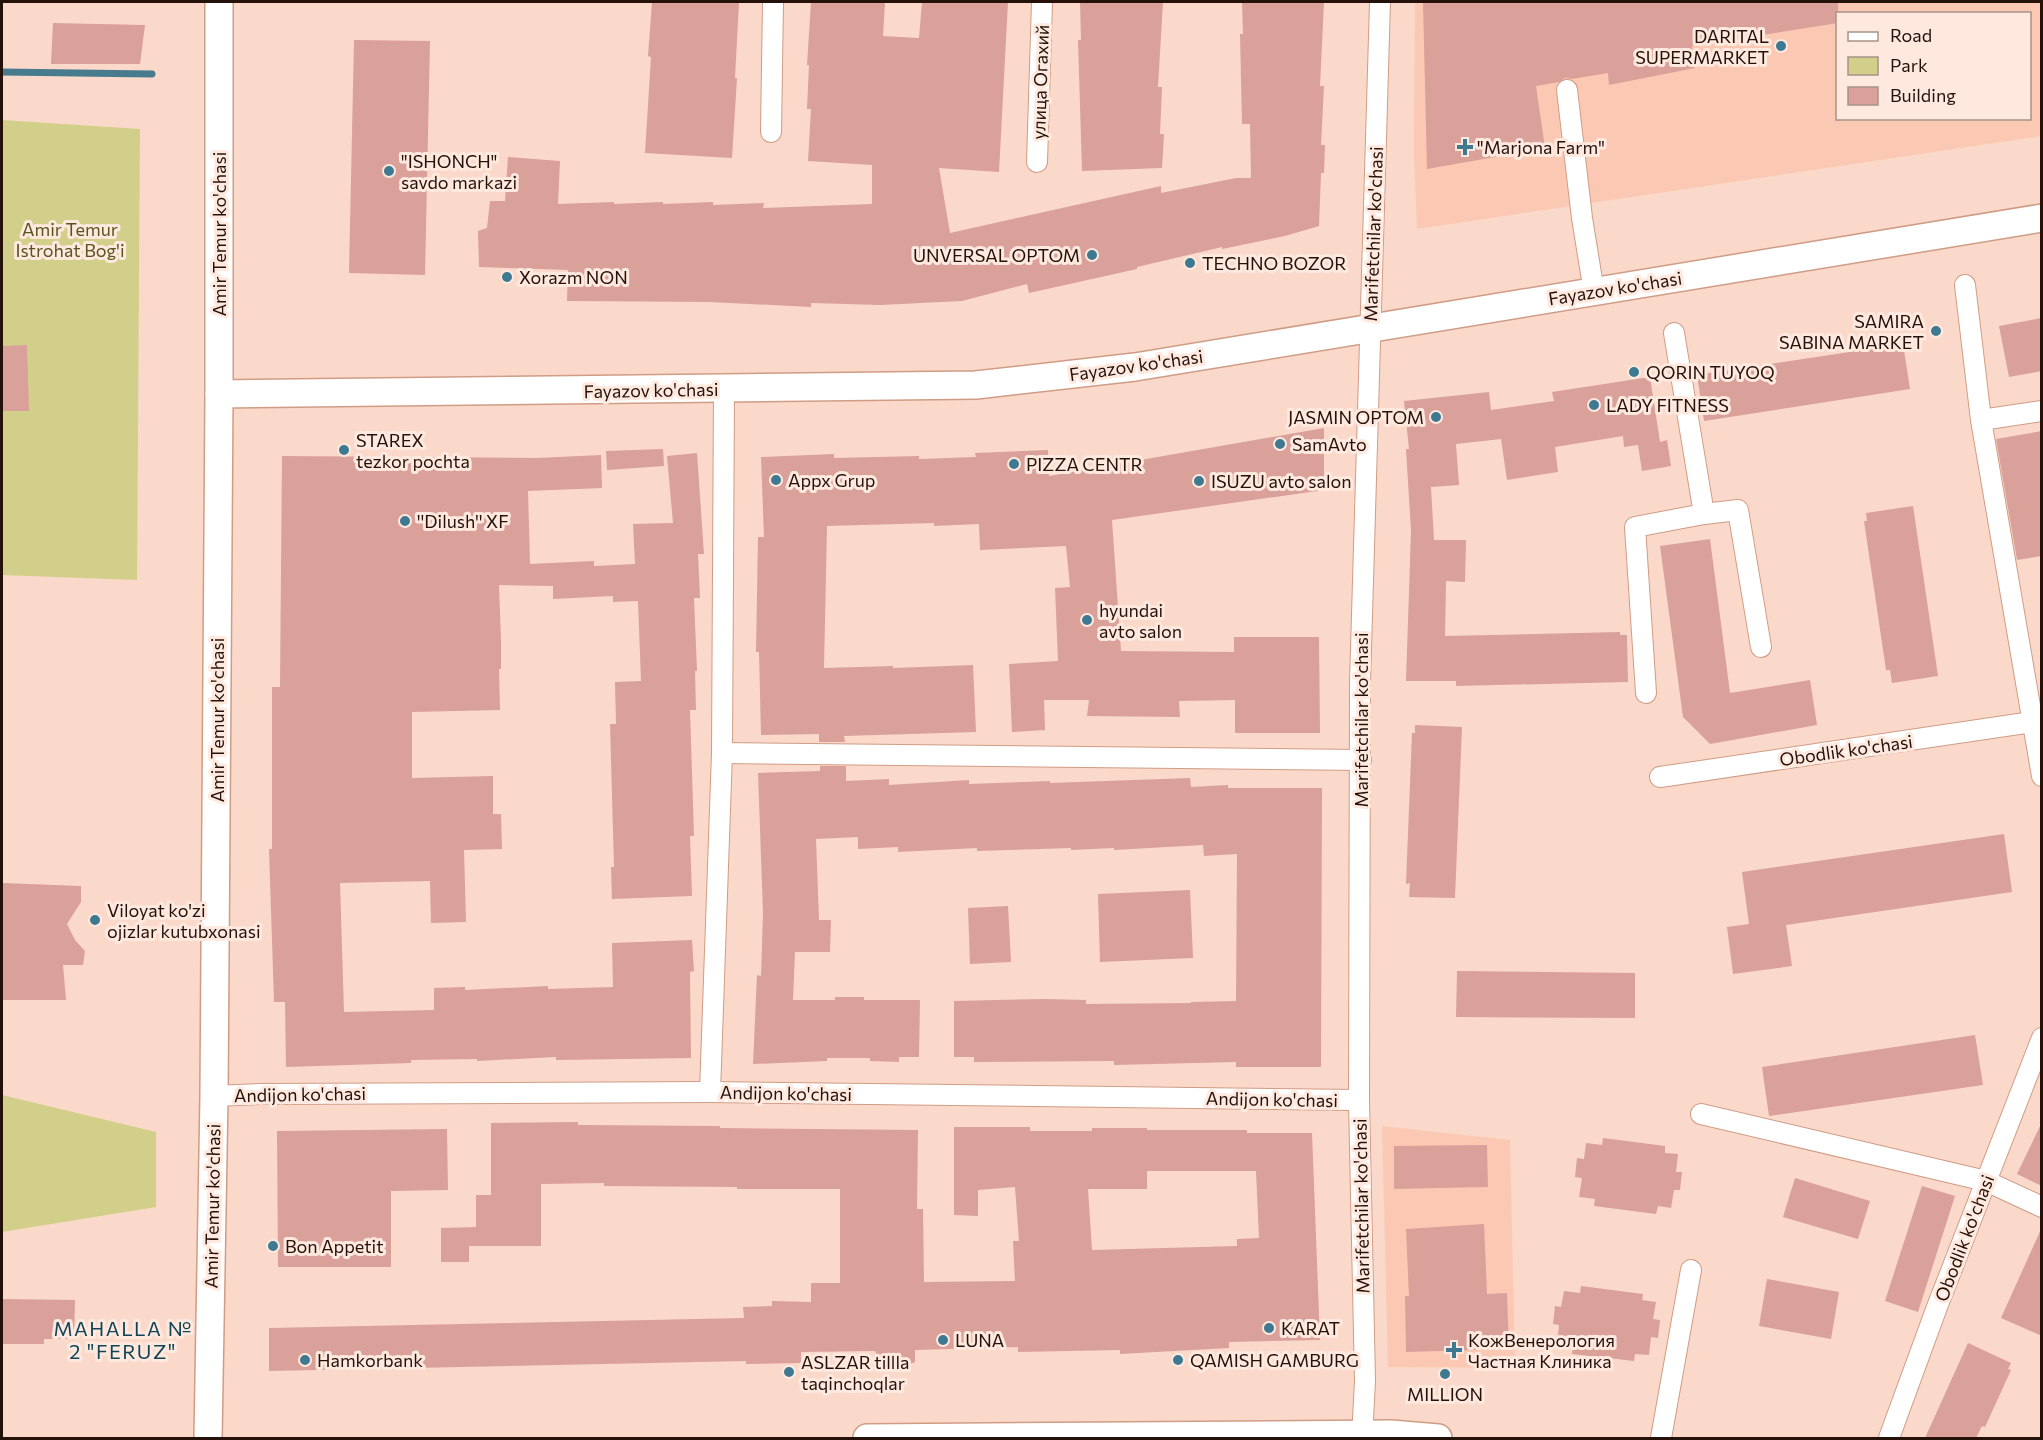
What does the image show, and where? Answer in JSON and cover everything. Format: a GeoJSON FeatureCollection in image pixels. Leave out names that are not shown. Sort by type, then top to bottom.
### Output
{"type":"FeatureCollection","features":[{"type":"Feature","properties":{"kind":"main road","name":"Amir Temur ko'chasi"},"geometry":{"type":"LineString","coordinates":[[208,1438],[214,1096],[219,2]]}},
{"type":"Feature","properties":{"kind":"main road","name":"Fayazov ko'chasi"},"geometry":{"type":"LineString","coordinates":[[219,394],[976,385],[1135,367],[2042,218]]}},
{"type":"Feature","properties":{"kind":"main road"},"geometry":{"type":"LineString","coordinates":[[867,1438],[1391,1434],[1438,1438]]}},
{"type":"Feature","properties":{"kind":"street"},"geometry":{"type":"LineString","coordinates":[[771,132],[773,2]]}},
{"type":"Feature","properties":{"kind":"street","name":"улица Огахий"},"geometry":{"type":"LineString","coordinates":[[1037,162],[1042,2]]}},
{"type":"Feature","properties":{"kind":"street","name":"Marifetchilar ko'chasi"},"geometry":{"type":"LineString","coordinates":[[1362,1436],[1365,1381],[1359,1100],[1360,683],[1380,2]]}},
{"type":"Feature","properties":{"kind":"street"},"geometry":{"type":"LineString","coordinates":[[1567,90],[1582,218],[1594,291]]}},
{"type":"Feature","properties":{"kind":"street"},"geometry":{"type":"LineString","coordinates":[[1965,285],[1982,420],[2042,776]]}},
{"type":"Feature","properties":{"kind":"street"},"geometry":{"type":"LineString","coordinates":[[1674,333],[1704,514]]}},
{"type":"Feature","properties":{"kind":"street"},"geometry":{"type":"LineString","coordinates":[[710,1092],[722,753],[724,389]]}},
{"type":"Feature","properties":{"kind":"street"},"geometry":{"type":"LineString","coordinates":[[1982,420],[2042,411]]}},
{"type":"Feature","properties":{"kind":"street"},"geometry":{"type":"LineString","coordinates":[[1646,693],[1635,527],[1738,510],[1761,647]]}},
{"type":"Feature","properties":{"kind":"street","name":"Obodlik ko'chasi"},"geometry":{"type":"LineString","coordinates":[[1660,777],[2036,734]]}},
{"type":"Feature","properties":{"kind":"street"},"geometry":{"type":"LineString","coordinates":[[722,753],[1361,760]]}},
{"type":"Feature","properties":{"kind":"street","name":"Obodlik ko'chasi"},"geometry":{"type":"LineString","coordinates":[[1890,1438],[1937,1307],[2042,1038]]}},
{"type":"Feature","properties":{"kind":"street","name":"Andijon ko'chasi"},"geometry":{"type":"LineString","coordinates":[[214,1096],[710,1092],[1359,1100]]}},
{"type":"Feature","properties":{"kind":"street"},"geometry":{"type":"LineString","coordinates":[[1701,1114],[1986,1181],[2042,1207]]}},
{"type":"Feature","properties":{"kind":"street"},"geometry":{"type":"LineString","coordinates":[[1661,1438],[1691,1270]]}},
{"type":"Feature","properties":{"kind":"shaded area"},"geometry":{"type":"Polygon","coordinates":[[[1415,2],[2041,2],[2041,136],[1417,229],[1414,155],[1415,2]]]}},
{"type":"Feature","properties":{"kind":"shaded area"},"geometry":{"type":"Polygon","coordinates":[[[1382,1126],[1510,1140],[1515,1368],[1388,1367],[1382,1126]]]}},
{"type":"Feature","properties":{"kind":"green space","name":"Amir Temur Istrohat Bog'i"},"geometry":{"type":"Polygon","coordinates":[[[2,120],[140,129],[137,580],[2,575],[2,120]]]}},
{"type":"Feature","properties":{"kind":"green space"},"geometry":{"type":"Polygon","coordinates":[[[2,1095],[156,1132],[156,1207],[2,1232],[2,1095]]]}},
{"type":"Feature","properties":{"kind":"building"},"geometry":{"type":"Polygon","coordinates":[[[652,2],[739,2],[732,158],[645,153],[652,2]]]}},
{"type":"Feature","properties":{"kind":"building"},"geometry":{"type":"Polygon","coordinates":[[[811,2],[885,2],[883,36],[919,38],[922,2],[1008,2],[999,172],[939,168],[950,233],[1161,186],[1161,193],[1236,178],[1251,178],[1250,124],[1242,124],[1240,34],[1243,34],[1242,2],[1324,2],[1320,86],[1324,86],[1321,145],[1325,145],[1324,173],[1321,173],[1319,226],[1285,236],[1222,249],[1222,247],[1029,293],[1027,284],[962,301],[880,305],[811,303],[811,307],[710,302],[567,301],[568,270],[479,267],[478,231],[487,228],[490,201],[505,201],[508,157],[560,161],[558,204],[764,203],[763,208],[872,204],[872,165],[808,161],[811,109],[807,109],[809,65],[807,65],[811,2]]]}},
{"type":"Feature","properties":{"kind":"building"},"geometry":{"type":"Polygon","coordinates":[[[1080,2],[1163,2],[1158,87],[1162,87],[1160,134],[1164,134],[1162,168],[1082,171],[1078,40],[1081,40],[1080,2]]]}},
{"type":"Feature","properties":{"kind":"building"},"geometry":{"type":"Polygon","coordinates":[[[1423,2],[1838,2],[1836,23],[1692,46],[1695,68],[1609,85],[1608,73],[1572,79],[1565,78],[1559,82],[1536,86],[1545,148],[1427,169],[1423,2]]]}},
{"type":"Feature","properties":{"kind":"building"},"geometry":{"type":"Polygon","coordinates":[[[53,23],[145,25],[140,64],[51,64],[53,23]]]}},
{"type":"Feature","properties":{"kind":"building"},"geometry":{"type":"Polygon","coordinates":[[[354,40],[430,41],[425,275],[349,273],[354,40]]]}},
{"type":"Feature","properties":{"kind":"building"},"geometry":{"type":"Polygon","coordinates":[[[2042,318],[2042,371],[2009,377],[1999,326],[2042,318]]]}},
{"type":"Feature","properties":{"kind":"building"},"geometry":{"type":"Polygon","coordinates":[[[1903,344],[1910,389],[1704,421],[1697,375],[1903,344]]]}},
{"type":"Feature","properties":{"kind":"building"},"geometry":{"type":"Polygon","coordinates":[[[27,345],[29,411],[2,411],[2,346],[27,345]]]}},
{"type":"Feature","properties":{"kind":"building"},"geometry":{"type":"Polygon","coordinates":[[[1650,377],[1660,442],[1667,440],[1671,466],[1642,471],[1638,445],[1624,447],[1623,436],[1555,447],[1558,472],[1507,480],[1501,439],[1456,444],[1459,485],[1431,487],[1434,540],[1466,540],[1465,582],[1446,581],[1445,636],[1620,632],[1620,635],[1627,635],[1628,682],[1456,686],[1456,681],[1406,681],[1411,531],[1406,449],[1409,449],[1404,401],[1489,392],[1491,410],[1554,401],[1552,392],[1650,377]]]}},
{"type":"Feature","properties":{"kind":"building"},"geometry":{"type":"Polygon","coordinates":[[[1324,428],[1324,490],[1112,520],[1121,651],[1234,652],[1234,637],[1319,637],[1320,733],[1235,733],[1235,700],[1179,701],[1180,717],[1087,716],[1089,700],[1044,700],[1045,730],[1012,732],[1009,664],[1058,661],[1055,588],[1070,587],[1066,546],[980,550],[979,524],[934,526],[934,523],[827,526],[824,668],[973,665],[976,732],[844,736],[845,742],[819,742],[819,734],[761,735],[759,652],[756,652],[758,537],[764,537],[761,457],[834,454],[834,458],[919,456],[919,459],[976,457],[975,453],[1048,450],[1049,476],[1324,428]]]}},
{"type":"Feature","properties":{"kind":"building"},"geometry":{"type":"Polygon","coordinates":[[[2042,431],[2042,556],[2017,560],[1996,439],[2042,431]]]}},
{"type":"Feature","properties":{"kind":"building"},"geometry":{"type":"Polygon","coordinates":[[[663,449],[664,466],[607,470],[606,451],[663,449]]]}},
{"type":"Feature","properties":{"kind":"building"},"geometry":{"type":"Polygon","coordinates":[[[697,453],[704,554],[698,554],[700,598],[694,598],[696,710],[690,710],[694,836],[690,836],[692,896],[612,899],[611,867],[614,867],[610,724],[616,724],[615,682],[641,681],[638,601],[613,602],[613,596],[553,599],[553,586],[499,585],[500,710],[412,712],[412,778],[493,776],[493,814],[501,814],[502,849],[464,850],[466,922],[431,923],[430,881],[340,883],[344,1012],[434,1010],[434,988],[465,987],[465,990],[548,986],[548,989],[613,987],[612,943],[692,940],[694,971],[690,972],[691,1058],[556,1060],[556,1057],[477,1061],[477,1059],[411,1060],[411,1063],[286,1067],[285,1002],[274,1002],[269,849],[272,849],[272,687],[280,687],[282,456],[537,458],[601,455],[602,488],[528,491],[530,564],[594,561],[594,566],[635,564],[633,524],[673,523],[667,456],[697,453]]]}},
{"type":"Feature","properties":{"kind":"building"},"geometry":{"type":"Polygon","coordinates":[[[1913,506],[1938,676],[1892,683],[1890,670],[1886,670],[1864,521],[1867,521],[1866,513],[1913,506]]]}},
{"type":"Feature","properties":{"kind":"building"},"geometry":{"type":"Polygon","coordinates":[[[1710,539],[1730,693],[1810,680],[1817,725],[1710,744],[1683,717],[1660,546],[1710,539]]]}},
{"type":"Feature","properties":{"kind":"building"},"geometry":{"type":"Polygon","coordinates":[[[1415,725],[1462,727],[1455,898],[1409,897],[1410,883],[1406,884],[1412,733],[1415,733],[1415,725]]]}},
{"type":"Feature","properties":{"kind":"building"},"geometry":{"type":"Polygon","coordinates":[[[820,766],[846,766],[846,781],[889,779],[889,785],[969,780],[969,784],[1190,778],[1191,787],[1228,785],[1228,788],[1322,788],[1321,1067],[1236,1067],[1236,1062],[1114,1065],[1114,1061],[974,1062],[974,1057],[954,1057],[954,1001],[1044,999],[1086,1000],[1086,1004],[1236,1001],[1237,854],[1204,856],[1203,845],[1114,850],[1114,848],[1071,850],[1071,848],[977,851],[977,848],[898,852],[898,847],[858,849],[858,837],[816,839],[819,920],[831,920],[830,952],[795,952],[793,1000],[864,997],[864,1000],[920,1000],[919,1057],[899,1057],[899,1062],[870,1061],[870,1058],[827,1058],[827,1061],[753,1064],[757,975],[761,976],[763,913],[758,773],[820,771],[820,766]]]}},
{"type":"Feature","properties":{"kind":"building"},"geometry":{"type":"Polygon","coordinates":[[[2004,834],[2012,892],[1786,925],[1792,966],[1733,974],[1727,927],[1749,924],[1742,872],[2004,834]]]}},
{"type":"Feature","properties":{"kind":"building"},"geometry":{"type":"Polygon","coordinates":[[[2,883],[81,886],[81,902],[67,924],[75,940],[85,951],[83,965],[63,965],[66,1000],[2,1000],[2,883]]]}},
{"type":"Feature","properties":{"kind":"building"},"geometry":{"type":"Polygon","coordinates":[[[1190,890],[1193,958],[1100,962],[1098,894],[1190,890]]]}},
{"type":"Feature","properties":{"kind":"building"},"geometry":{"type":"Polygon","coordinates":[[[1008,906],[1011,962],[970,964],[968,908],[1008,906]]]}},
{"type":"Feature","properties":{"kind":"building"},"geometry":{"type":"Polygon","coordinates":[[[1457,971],[1635,973],[1635,1018],[1456,1017],[1457,971]]]}},
{"type":"Feature","properties":{"kind":"building"},"geometry":{"type":"Polygon","coordinates":[[[1975,1035],[1983,1085],[1769,1116],[1762,1067],[1975,1035]]]}},
{"type":"Feature","properties":{"kind":"building"},"geometry":{"type":"Polygon","coordinates":[[[578,1122],[578,1125],[918,1130],[917,1209],[923,1209],[924,1282],[1015,1281],[1013,1241],[1019,1241],[1015,1187],[978,1190],[978,1216],[954,1215],[954,1127],[1030,1127],[1030,1131],[1147,1128],[1147,1130],[1247,1130],[1247,1133],[1312,1133],[1320,1340],[1229,1342],[1229,1348],[1120,1354],[1120,1350],[1018,1352],[1018,1347],[915,1350],[915,1362],[897,1370],[885,1366],[875,1351],[801,1352],[801,1363],[746,1364],[746,1361],[269,1371],[269,1328],[744,1318],[743,1307],[772,1306],[772,1301],[811,1302],[811,1283],[840,1283],[840,1189],[604,1186],[604,1183],[541,1184],[541,1246],[469,1246],[469,1262],[441,1262],[441,1228],[476,1227],[476,1195],[491,1195],[491,1123],[578,1122]],[[1147,1171],[1147,1189],[1088,1189],[1092,1250],[1237,1246],[1237,1239],[1259,1238],[1256,1171],[1147,1171]]]}},
{"type":"Feature","properties":{"kind":"building"},"geometry":{"type":"Polygon","coordinates":[[[2042,1122],[2042,1186],[2017,1174],[2042,1122]]]}},
{"type":"Feature","properties":{"kind":"building"},"geometry":{"type":"Polygon","coordinates":[[[447,1129],[448,1190],[391,1191],[391,1267],[278,1267],[277,1131],[447,1129]]]}},
{"type":"Feature","properties":{"kind":"building"},"geometry":{"type":"Polygon","coordinates":[[[1603,1138],[1665,1146],[1665,1153],[1678,1154],[1676,1172],[1682,1172],[1680,1190],[1674,1190],[1671,1208],[1658,1206],[1656,1214],[1594,1206],[1595,1199],[1579,1197],[1582,1178],[1575,1177],[1577,1158],[1584,1159],[1586,1143],[1602,1145],[1603,1138]]]}},
{"type":"Feature","properties":{"kind":"building"},"geometry":{"type":"Polygon","coordinates":[[[1487,1145],[1488,1187],[1394,1189],[1394,1146],[1487,1145]]]}},
{"type":"Feature","properties":{"kind":"building"},"geometry":{"type":"Polygon","coordinates":[[[1795,1178],[1870,1201],[1858,1239],[1783,1217],[1795,1178]]]}},
{"type":"Feature","properties":{"kind":"building"},"geometry":{"type":"Polygon","coordinates":[[[1922,1186],[1955,1196],[1918,1312],[1885,1301],[1922,1186]]]}},
{"type":"Feature","properties":{"kind":"building"},"geometry":{"type":"Polygon","coordinates":[[[1484,1224],[1487,1294],[1507,1293],[1509,1349],[1406,1352],[1405,1296],[1409,1296],[1406,1229],[1484,1224]]]}},
{"type":"Feature","properties":{"kind":"building"},"geometry":{"type":"Polygon","coordinates":[[[2042,1227],[2042,1336],[2001,1318],[2042,1227]]]}},
{"type":"Feature","properties":{"kind":"building"},"geometry":{"type":"Polygon","coordinates":[[[1767,1279],[1839,1292],[1831,1339],[1759,1326],[1767,1279]]]}},
{"type":"Feature","properties":{"kind":"building"},"geometry":{"type":"Polygon","coordinates":[[[1581,1286],[1643,1294],[1642,1300],[1656,1302],[1653,1319],[1660,1320],[1658,1338],[1651,1337],[1649,1355],[1635,1354],[1634,1361],[1572,1354],[1573,1346],[1557,1344],[1559,1325],[1553,1324],[1555,1306],[1561,1307],[1564,1291],[1580,1293],[1581,1286]]]}},
{"type":"Feature","properties":{"kind":"building"},"geometry":{"type":"Polygon","coordinates":[[[2,1299],[75,1300],[74,1339],[44,1339],[44,1344],[2,1344],[2,1299]]]}},
{"type":"Feature","properties":{"kind":"building"},"geometry":{"type":"Polygon","coordinates":[[[1968,1343],[2011,1363],[2008,1369],[2011,1370],[1985,1427],[1982,1426],[1976,1438],[1925,1438],[1968,1343]]]}},
{"type":"Feature","properties":{"kind":"waterway"},"geometry":{"type":"LineString","coordinates":[[2,72],[152,74]]}},
{"type":"Feature","properties":{"kind":"place","name":"DARITAL SUPERMARKET"},"geometry":{"type":"Point","coordinates":[1781,46]}},
{"type":"Feature","properties":{"kind":"place","name":"\"Marjona Farm\""},"geometry":{"type":"Point","coordinates":[1465,147]}},
{"type":"Feature","properties":{"kind":"place","name":"\"ISHONCH\" savdo markazi"},"geometry":{"type":"Point","coordinates":[389,171]}},
{"type":"Feature","properties":{"kind":"place","name":"UNVERSAL OPTOM"},"geometry":{"type":"Point","coordinates":[1092,255]}},
{"type":"Feature","properties":{"kind":"place","name":"TECHNO BOZOR"},"geometry":{"type":"Point","coordinates":[1190,263]}},
{"type":"Feature","properties":{"kind":"place","name":"Xorazm NON"},"geometry":{"type":"Point","coordinates":[507,277]}},
{"type":"Feature","properties":{"kind":"place","name":"SAMIRA SABINA MARKET"},"geometry":{"type":"Point","coordinates":[1936,331]}},
{"type":"Feature","properties":{"kind":"place","name":"QORIN TUYOQ"},"geometry":{"type":"Point","coordinates":[1634,372]}},
{"type":"Feature","properties":{"kind":"place","name":"LADY FITNESS"},"geometry":{"type":"Point","coordinates":[1594,405]}},
{"type":"Feature","properties":{"kind":"place","name":"JASMIN OPTOM"},"geometry":{"type":"Point","coordinates":[1436,417]}},
{"type":"Feature","properties":{"kind":"place","name":"SamAvto"},"geometry":{"type":"Point","coordinates":[1280,444]}},
{"type":"Feature","properties":{"kind":"place","name":"STAREX tezkor pochta"},"geometry":{"type":"Point","coordinates":[344,450]}},
{"type":"Feature","properties":{"kind":"place","name":"PIZZA CENTR"},"geometry":{"type":"Point","coordinates":[1014,464]}},
{"type":"Feature","properties":{"kind":"place","name":"Appx Grup"},"geometry":{"type":"Point","coordinates":[776,480]}},
{"type":"Feature","properties":{"kind":"place","name":"ISUZU avto salon"},"geometry":{"type":"Point","coordinates":[1199,481]}},
{"type":"Feature","properties":{"kind":"place","name":"''Dilush'' XF"},"geometry":{"type":"Point","coordinates":[405,521]}},
{"type":"Feature","properties":{"kind":"place","name":"hyundai avto salon"},"geometry":{"type":"Point","coordinates":[1087,620]}},
{"type":"Feature","properties":{"kind":"place","name":"Viloyat ko'zi ojizlar kutubxonasi"},"geometry":{"type":"Point","coordinates":[95,920]}},
{"type":"Feature","properties":{"kind":"place","name":"Bon Appetit"},"geometry":{"type":"Point","coordinates":[273,1246]}},
{"type":"Feature","properties":{"kind":"place","name":"KARAT"},"geometry":{"type":"Point","coordinates":[1269,1328]}},
{"type":"Feature","properties":{"kind":"place","name":"LUNA"},"geometry":{"type":"Point","coordinates":[943,1340]}},
{"type":"Feature","properties":{"kind":"place","name":"КожВенерология Частная Клиника"},"geometry":{"type":"Point","coordinates":[1454,1350]}},
{"type":"Feature","properties":{"kind":"place","name":"Hamkorbank"},"geometry":{"type":"Point","coordinates":[305,1360]}},
{"type":"Feature","properties":{"kind":"place","name":"QAMISH GAMBURG"},"geometry":{"type":"Point","coordinates":[1178,1360]}},
{"type":"Feature","properties":{"kind":"place","name":"ASLZAR tillla taqinchoqlar"},"geometry":{"type":"Point","coordinates":[789,1372]}},
{"type":"Feature","properties":{"kind":"place","name":"MILLION"},"geometry":{"type":"Point","coordinates":[1445,1374]}},
{"type":"Feature","properties":{"kind":"district","name":"MAHALLA № 2 \"FERUZ\""},"geometry":{"type":"Point","coordinates":[123,1340]}}]}
